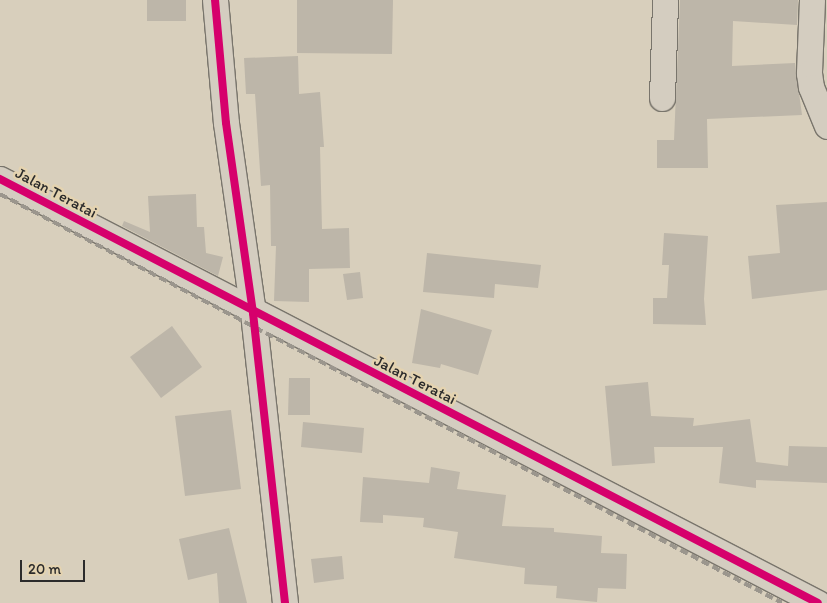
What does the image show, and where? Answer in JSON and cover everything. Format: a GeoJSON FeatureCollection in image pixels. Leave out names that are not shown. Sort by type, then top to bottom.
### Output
{"type":"FeatureCollection","features":[{"type":"Feature","properties":{"kind":"street"},"geometry":{"type":"LineString","coordinates":[[215,0],[226,123],[253,313],[285,603]]}},
{"type":"Feature","properties":{"kind":"street"},"geometry":{"type":"LineString","coordinates":[[662,98],[665,0]]}},
{"type":"Feature","properties":{"kind":"street"},"geometry":{"type":"LineString","coordinates":[[812,0],[809,73],[812,92],[827,126]]}},
{"type":"Feature","properties":{"kind":"street","name":"Jalan Teratai"},"geometry":{"type":"LineString","coordinates":[[0,179],[253,313],[818,603]]}},
{"type":"Feature","properties":{"kind":"building"},"geometry":{"type":"Polygon","coordinates":[[[147,0],[186,0],[186,21],[147,21],[147,0]]]}},
{"type":"Feature","properties":{"kind":"building"},"geometry":{"type":"Polygon","coordinates":[[[297,0],[393,0],[392,54],[297,53],[297,0]]]}},
{"type":"Feature","properties":{"kind":"building"},"geometry":{"type":"Polygon","coordinates":[[[680,0],[798,0],[797,25],[733,21],[732,66],[795,63],[802,115],[707,119],[708,168],[657,168],[657,140],[674,140],[680,0]]]}},
{"type":"Feature","properties":{"kind":"building"},"geometry":{"type":"Polygon","coordinates":[[[298,56],[299,94],[320,92],[324,147],[320,147],[322,229],[349,228],[350,268],[309,269],[309,302],[274,301],[276,246],[271,246],[270,185],[261,186],[255,94],[246,94],[244,58],[298,56]]]}},
{"type":"Feature","properties":{"kind":"building"},"geometry":{"type":"Polygon","coordinates":[[[196,194],[197,227],[204,227],[206,253],[223,257],[218,276],[122,226],[124,221],[150,232],[148,196],[196,194]]]}},
{"type":"Feature","properties":{"kind":"building"},"geometry":{"type":"Polygon","coordinates":[[[827,202],[827,290],[752,299],[748,256],[780,253],[776,205],[827,202]]]}},
{"type":"Feature","properties":{"kind":"building"},"geometry":{"type":"Polygon","coordinates":[[[664,233],[708,236],[704,299],[706,325],[653,324],[653,298],[667,298],[669,265],[662,265],[664,233]]]}},
{"type":"Feature","properties":{"kind":"building"},"geometry":{"type":"Polygon","coordinates":[[[427,253],[541,265],[538,288],[495,284],[494,298],[423,292],[427,253]]]}},
{"type":"Feature","properties":{"kind":"building"},"geometry":{"type":"Polygon","coordinates":[[[360,272],[363,298],[347,300],[343,274],[360,272]]]}},
{"type":"Feature","properties":{"kind":"building"},"geometry":{"type":"Polygon","coordinates":[[[421,309],[492,330],[478,375],[441,364],[440,368],[412,363],[421,309]]]}},
{"type":"Feature","properties":{"kind":"building"},"geometry":{"type":"Polygon","coordinates":[[[172,326],[202,367],[161,398],[130,357],[172,326]]]}},
{"type":"Feature","properties":{"kind":"building"},"geometry":{"type":"Polygon","coordinates":[[[289,378],[310,378],[310,415],[288,415],[289,378]]]}},
{"type":"Feature","properties":{"kind":"building"},"geometry":{"type":"Polygon","coordinates":[[[648,382],[651,416],[694,418],[693,426],[750,419],[756,462],[788,466],[789,446],[827,447],[827,483],[756,480],[756,488],[719,483],[723,447],[654,447],[655,463],[612,466],[605,386],[648,382]]]}},
{"type":"Feature","properties":{"kind":"building"},"geometry":{"type":"Polygon","coordinates":[[[231,410],[241,489],[185,496],[175,416],[231,410]]]}},
{"type":"Feature","properties":{"kind":"building"},"geometry":{"type":"Polygon","coordinates":[[[303,422],[364,428],[362,453],[301,447],[303,422]]]}},
{"type":"Feature","properties":{"kind":"building"},"geometry":{"type":"Polygon","coordinates":[[[431,467],[460,472],[457,489],[506,495],[502,526],[554,528],[554,532],[602,536],[601,553],[627,554],[626,589],[598,588],[597,602],[556,598],[557,586],[524,584],[525,568],[454,558],[458,532],[423,527],[424,518],[383,515],[383,523],[360,522],[363,477],[429,483],[431,467]]]}},
{"type":"Feature","properties":{"kind":"building"},"geometry":{"type":"Polygon","coordinates":[[[229,528],[247,603],[219,603],[217,573],[188,580],[179,539],[229,528]]]}},
{"type":"Feature","properties":{"kind":"building"},"geometry":{"type":"Polygon","coordinates":[[[342,556],[344,579],[314,583],[311,559],[342,556]]]}},
{"type":"Feature","properties":{"kind":"railway"},"geometry":{"type":"LineString","coordinates":[[0,194],[782,603]]}},
{"type":"Feature","properties":{"kind":"cycle path"},"geometry":{"type":"LineString","coordinates":[[215,0],[226,123],[253,313],[285,603]]}},
{"type":"Feature","properties":{"kind":"cycle path"},"geometry":{"type":"LineString","coordinates":[[0,179],[818,603]]}}]}
